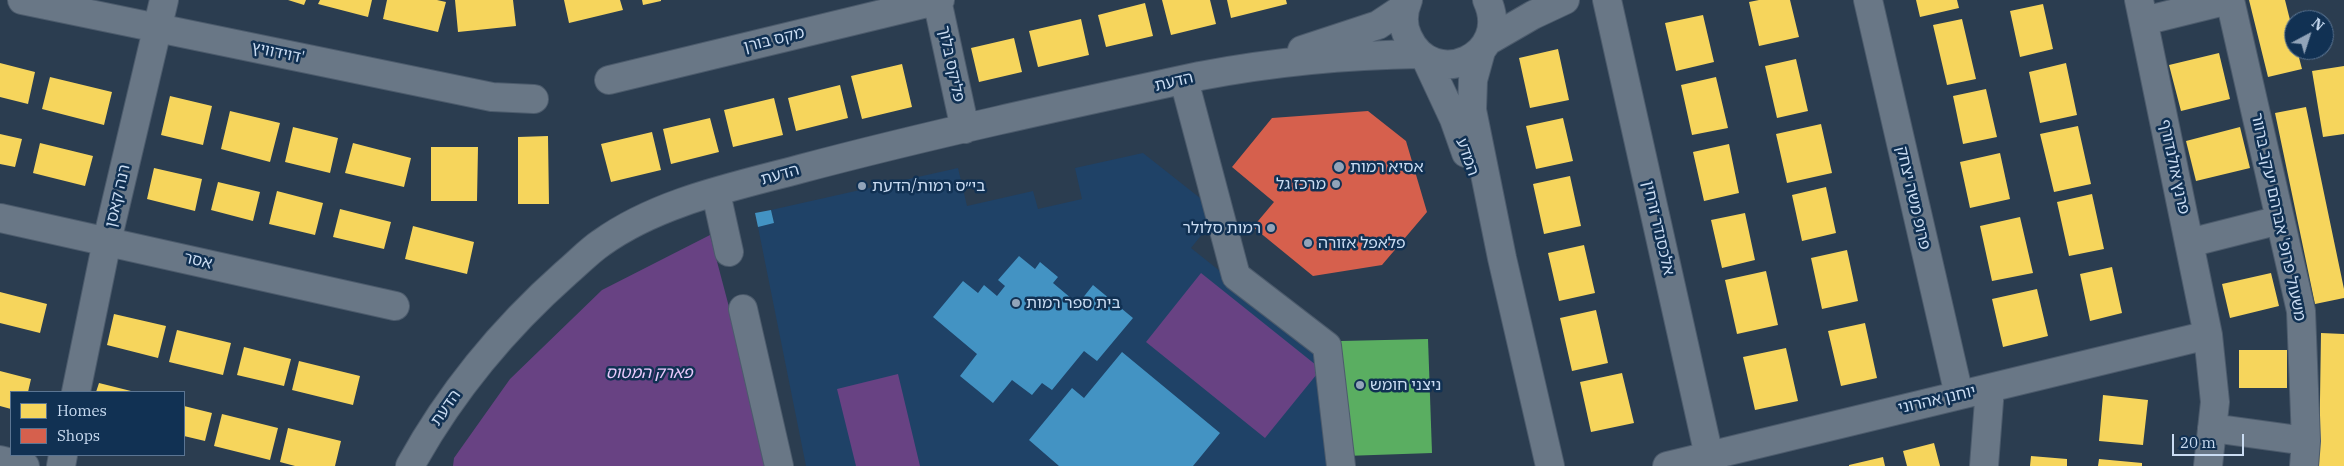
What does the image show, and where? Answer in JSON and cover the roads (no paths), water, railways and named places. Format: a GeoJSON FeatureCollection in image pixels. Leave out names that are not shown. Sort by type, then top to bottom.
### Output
{"type":"FeatureCollection","features":[{"type":"Feature","properties":{"kind":"street","name":"דוידוויץ'"},"geometry":{"type":"LineString","coordinates":[[22,0],[492,97],[534,99]]}},
{"type":"Feature","properties":{"kind":"street","name":"רנה קאסן"},"geometry":{"type":"LineString","coordinates":[[76,391],[107,241],[164,0]]}},
{"type":"Feature","properties":{"kind":"street","name":"מקס בורן"},"geometry":{"type":"LineString","coordinates":[[609,80],[938,0]]}},
{"type":"Feature","properties":{"kind":"street","name":"פליקס בלוך"},"geometry":{"type":"LineString","coordinates":[[938,0],[965,129]]}},
{"type":"Feature","properties":{"kind":"street","name":"המדע"},"geometry":{"type":"LineString","coordinates":[[1487,0],[1493,18],[1473,80],[1472,110],[1502,258],[1550,466]]}},
{"type":"Feature","properties":{"kind":"street"},"geometry":{"type":"LineString","coordinates":[[1484,46],[1565,0]]}},
{"type":"Feature","properties":{"kind":"street","name":"אלכסנדר זרחין"},"geometry":{"type":"LineString","coordinates":[[1607,0],[1689,462]]}},
{"type":"Feature","properties":{"kind":"street","name":"פרופ משה יצחק"},"geometry":{"type":"LineString","coordinates":[[1868,0],[1959,395]]}},
{"type":"Feature","properties":{"kind":"street"},"geometry":{"type":"LineString","coordinates":[[2142,10],[2230,0]]}},
{"type":"Feature","properties":{"kind":"street","name":"משעול פרופ' אברהם יעקב ברוור"},"geometry":{"type":"LineString","coordinates":[[2230,0],[2301,311],[2305,453]]}},
{"type":"Feature","properties":{"kind":"street","name":"המדע"},"geometry":{"type":"LineString","coordinates":[[1407,3],[1403,20],[1405,33],[1411,45],[1423,57],[1454,119],[1502,258]]}},
{"type":"Feature","properties":{"kind":"street","name":"הדעת"},"geometry":{"type":"LineString","coordinates":[[410,466],[456,392],[516,323],[547,290],[601,243],[634,223],[676,205],[857,154],[1255,65],[1378,25],[1407,3]]}},
{"type":"Feature","properties":{"kind":"street","name":"פרנץ אולנדורף"},"geometry":{"type":"LineString","coordinates":[[2142,10],[2208,335],[2214,402],[2208,466]]}},
{"type":"Feature","properties":{"kind":"street","name":"הדעת"},"geometry":{"type":"LineString","coordinates":[[1255,65],[1384,54],[1423,57],[1437,64],[1455,64],[1471,58],[1484,46]]}},
{"type":"Feature","properties":{"kind":"street"},"geometry":{"type":"LineString","coordinates":[[1184,80],[1236,276],[1327,346],[1341,466]]}},
{"type":"Feature","properties":{"kind":"street"},"geometry":{"type":"LineString","coordinates":[[716,193],[729,252]]}},
{"type":"Feature","properties":{"kind":"street","name":"אסר"},"geometry":{"type":"LineString","coordinates":[[0,218],[395,306]]}},
{"type":"Feature","properties":{"kind":"street"},"geometry":{"type":"LineString","coordinates":[[2189,243],[2280,220]]}},
{"type":"Feature","properties":{"kind":"street"},"geometry":{"type":"LineString","coordinates":[[743,309],[779,466]]}},
{"type":"Feature","properties":{"kind":"street","name":"יוחנן אהרוני"},"geometry":{"type":"LineString","coordinates":[[1689,462],[2208,335]]}},
{"type":"Feature","properties":{"kind":"street"},"geometry":{"type":"LineString","coordinates":[[1984,466],[1990,388]]}},
{"type":"Feature","properties":{"kind":"street"},"geometry":{"type":"LineString","coordinates":[[2212,428],[2305,453]]}},
{"type":"Feature","properties":{"kind":"street"},"geometry":{"type":"LineString","coordinates":[[0,460],[25,466]]}},
{"type":"Feature","properties":{"kind":"place","name":"אסיא רמות"},"geometry":{"type":"Point","coordinates":[1339,167]}},
{"type":"Feature","properties":{"kind":"place","name":"מרכז גל"},"geometry":{"type":"Point","coordinates":[1336,184]}},
{"type":"Feature","properties":{"kind":"place","name":"בי״ס רמות/הדעת"},"geometry":{"type":"Point","coordinates":[862,186]}},
{"type":"Feature","properties":{"kind":"place","name":"רמות סלולר"},"geometry":{"type":"Point","coordinates":[1271,228]}},
{"type":"Feature","properties":{"kind":"place","name":"פלאפל אזורה"},"geometry":{"type":"Point","coordinates":[1308,243]}},
{"type":"Feature","properties":{"kind":"place","name":"בית ספר רמות"},"geometry":{"type":"Point","coordinates":[1016,303]}},
{"type":"Feature","properties":{"kind":"place","name":"ניצני חומש"},"geometry":{"type":"Point","coordinates":[1360,385]}},
{"type":"Feature","properties":{"kind":"park label","name":"פארק המטוס"},"geometry":{"type":"Point","coordinates":[649,373]}}]}
